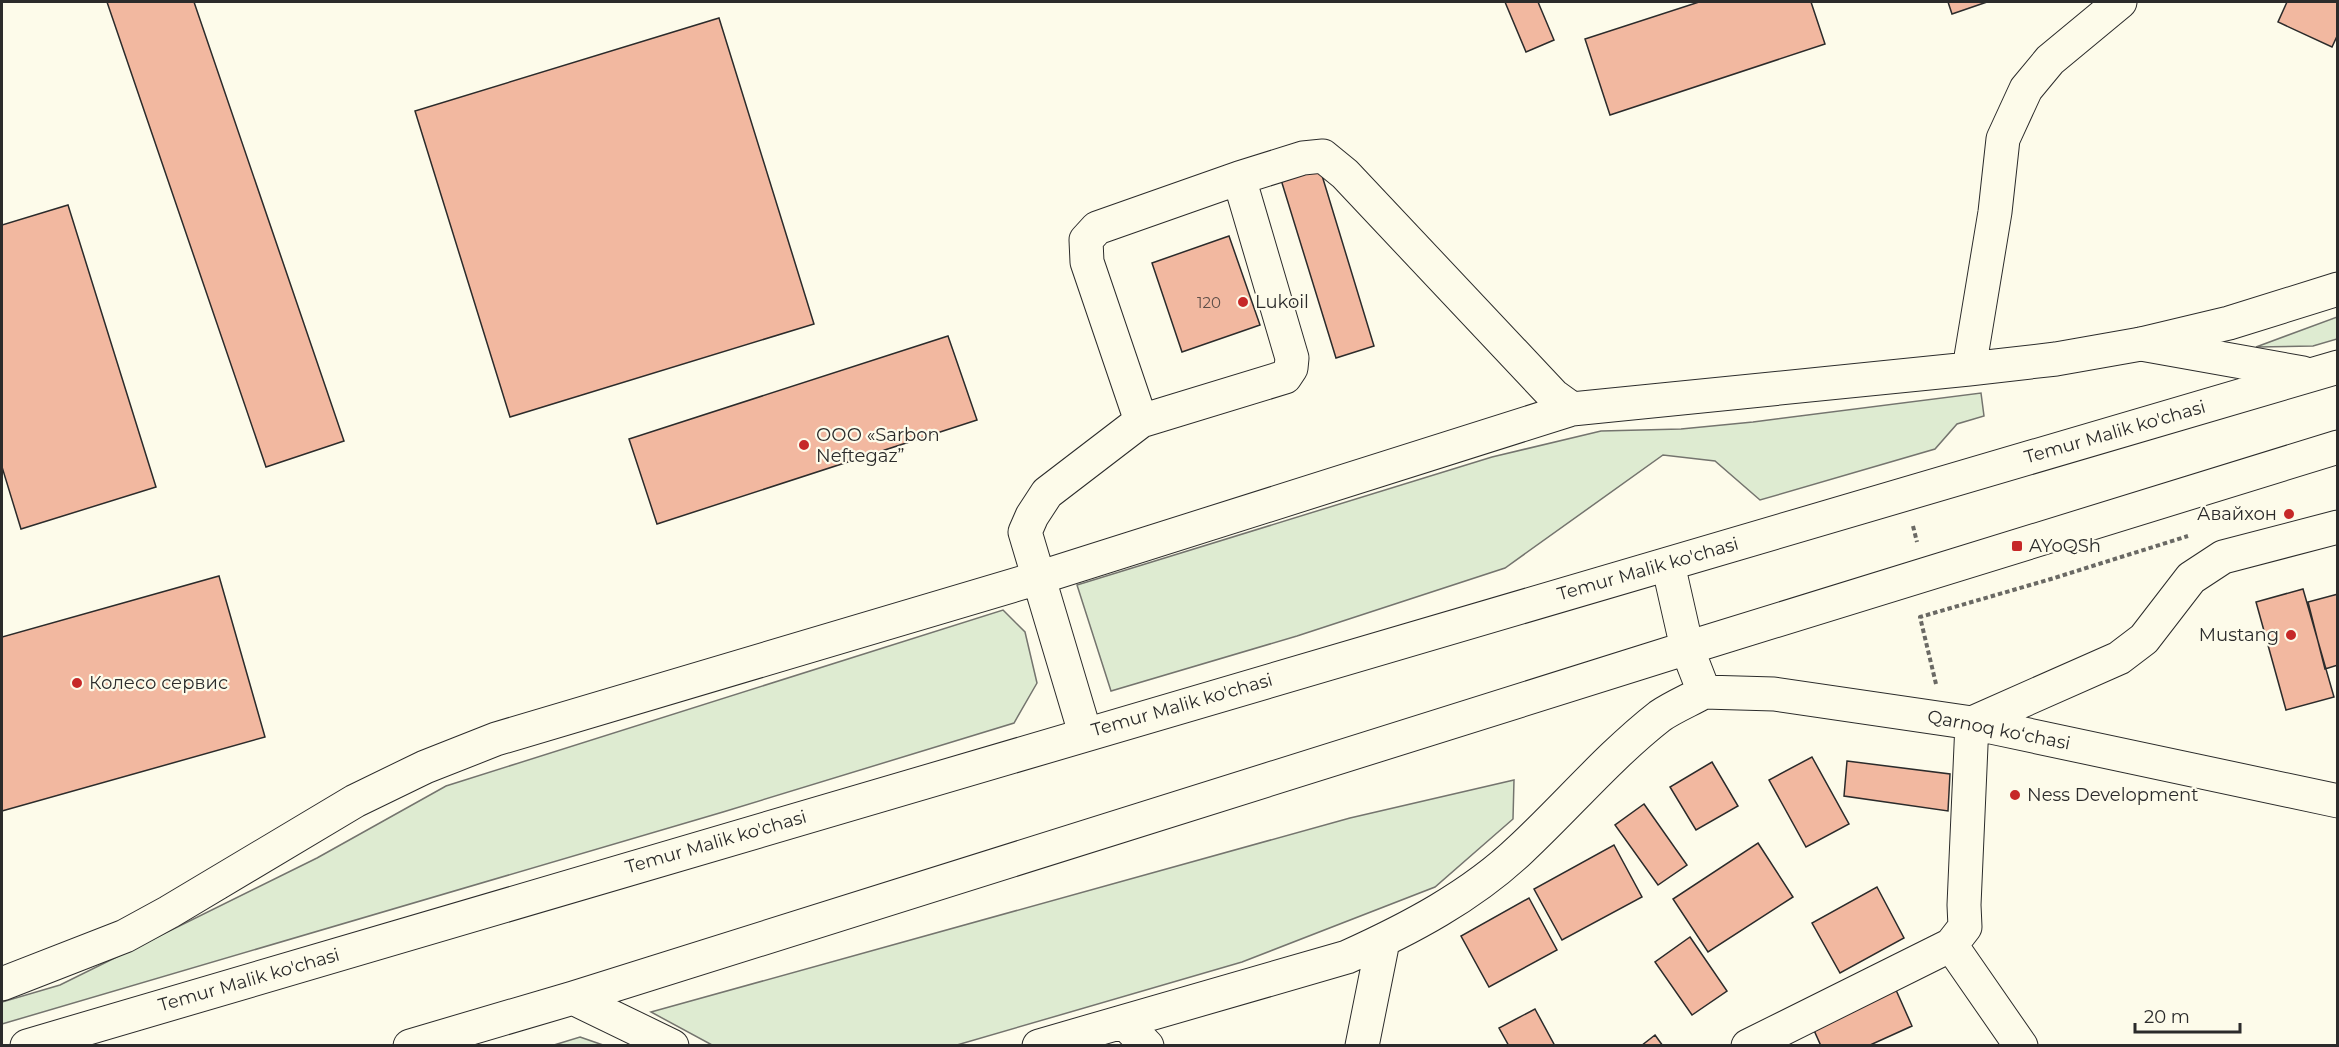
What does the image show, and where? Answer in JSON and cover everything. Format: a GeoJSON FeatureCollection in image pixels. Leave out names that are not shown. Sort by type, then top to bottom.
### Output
{"type":"FeatureCollection","features":[{"type":"Feature","properties":{"kind":"main road"},"geometry":{"type":"LineString","coordinates":[[1969,369],[1995,212],[2003,139],[2026,89],[2050,60],[2120,2]]}},
{"type":"Feature","properties":{"kind":"main road"},"geometry":{"type":"LineString","coordinates":[[1141,421],[1087,262],[1086,240],[1097,228],[1239,178],[1303,158],[1323,156],[1361,190],[1554,396],[1572,409]]}},
{"type":"Feature","properties":{"kind":"main road"},"geometry":{"type":"LineString","coordinates":[[1085,733],[1025,532],[1047,493],[1141,421],[1286,377],[1291,368],[1292,358],[1239,178]]}},
{"type":"Feature","properties":{"kind":"main road"},"geometry":{"type":"LineString","coordinates":[[2,984],[125,936],[355,801],[425,767],[486,743],[1038,578],[1572,409],[2056,359],[2140,344],[2229,323],[2337,289]]}},
{"type":"Feature","properties":{"kind":"main road"},"geometry":{"type":"LineString","coordinates":[[2140,344],[2324,371]]}},
{"type":"Feature","properties":{"kind":"main road","name":"Temur Malik ko'chasi"},"geometry":{"type":"LineString","coordinates":[[27,1046],[1085,733],[2324,371]]}},
{"type":"Feature","properties":{"kind":"main road"},"geometry":{"type":"LineString","coordinates":[[410,1046],[573,998],[2337,447]]}},
{"type":"Feature","properties":{"kind":"main road"},"geometry":{"type":"LineString","coordinates":[[1748,1046],[1951,945],[1965,927],[1972,723],[2119,658],[2144,639],[2191,578],[2223,557],[2337,527]]}},
{"type":"Feature","properties":{"kind":"main road"},"geometry":{"type":"LineString","coordinates":[[1039,1046],[1347,957],[1383,941],[1441,908],[1491,873],[1520,850],[1611,758],[1662,715],[1704,692],[1688,648],[1668,564]]}},
{"type":"Feature","properties":{"kind":"main road","name":"Qarnoq koʻchasi"},"geometry":{"type":"LineString","coordinates":[[1704,692],[1774,694],[1972,723],[2337,801]]}},
{"type":"Feature","properties":{"kind":"main road"},"geometry":{"type":"LineString","coordinates":[[1362,1046],[1383,941]]}},
{"type":"Feature","properties":{"kind":"main road"},"geometry":{"type":"LineString","coordinates":[[1951,945],[2021,1046]]}},
{"type":"Feature","properties":{"kind":"main road"},"geometry":{"type":"LineString","coordinates":[[573,998],[672,1046]]}},
{"type":"Feature","properties":{"kind":"main road"},"geometry":{"type":"LineString","coordinates":[[111,1046],[119,1026],[127,1016]]}},
{"type":"Feature","properties":{"kind":"main road"},"geometry":{"type":"LineString","coordinates":[[1124,1022],[1147,1046]]}},
{"type":"Feature","properties":{"kind":"path"},"geometry":{"type":"LineString","coordinates":[[1933,717],[1937,689],[1920,617],[2197,534]]}},
{"type":"Feature","properties":{"kind":"green space"},"geometry":{"type":"Polygon","coordinates":[[[2337,317],[2337,339],[2313,346],[2256,347],[2337,317]]]}},
{"type":"Feature","properties":{"kind":"green space"},"geometry":{"type":"Polygon","coordinates":[[[1981,393],[1984,416],[1957,424],[1935,449],[1760,500],[1715,461],[1663,455],[1505,568],[1297,636],[1111,691],[1077,585],[1492,457],[1601,431],[1681,429],[1753,422],[1981,393]]]}},
{"type":"Feature","properties":{"kind":"green space"},"geometry":{"type":"Polygon","coordinates":[[[1003,610],[1025,632],[1037,683],[1014,723],[723,812],[2,1024],[2,1002],[60,985],[317,858],[446,786],[1003,610]]]}},
{"type":"Feature","properties":{"kind":"green space"},"geometry":{"type":"Polygon","coordinates":[[[1514,780],[1513,819],[1435,887],[1242,962],[957,1045],[712,1045],[651,1012],[1350,818],[1514,780]]]}},
{"type":"Feature","properties":{"kind":"green space"},"geometry":{"type":"Polygon","coordinates":[[[580,1037],[603,1045],[554,1045],[580,1037]]]}},
{"type":"Feature","properties":{"kind":"building"},"geometry":{"type":"Polygon","coordinates":[[[107,2],[194,2],[344,441],[266,467],[107,2]]]}},
{"type":"Feature","properties":{"kind":"building"},"geometry":{"type":"Polygon","coordinates":[[[1505,2],[1538,2],[1554,40],[1526,52],[1505,2]]]}},
{"type":"Feature","properties":{"kind":"building"},"geometry":{"type":"Polygon","coordinates":[[[1699,2],[1811,2],[1825,44],[1610,115],[1585,39],[1699,2]]]}},
{"type":"Feature","properties":{"kind":"building"},"geometry":{"type":"Polygon","coordinates":[[[1948,2],[1987,2],[1952,14],[1948,2]]]}},
{"type":"Feature","properties":{"kind":"building"},"geometry":{"type":"Polygon","coordinates":[[[2287,2],[2338,2],[2338,34],[2332,47],[2278,22],[2287,2]]]}},
{"type":"Feature","properties":{"kind":"building"},"geometry":{"type":"Polygon","coordinates":[[[719,18],[814,324],[510,417],[415,111],[719,18]]]}},
{"type":"Feature","properties":{"kind":"building"},"geometry":{"type":"Polygon","coordinates":[[[1317,159],[1374,346],[1336,358],[1278,170],[1317,159]]]}},
{"type":"Feature","properties":{"kind":"building"},"geometry":{"type":"Polygon","coordinates":[[[68,205],[156,487],[21,529],[2,467],[2,225],[68,205]]]}},
{"type":"Feature","properties":{"kind":"building"},"geometry":{"type":"Polygon","coordinates":[[[1229,236],[1260,325],[1182,352],[1152,263],[1229,236]]]}},
{"type":"Feature","properties":{"kind":"building"},"geometry":{"type":"Polygon","coordinates":[[[948,336],[977,420],[657,524],[629,439],[948,336]]]}},
{"type":"Feature","properties":{"kind":"building"},"geometry":{"type":"Polygon","coordinates":[[[219,576],[265,737],[2,811],[2,637],[219,576]]]}},
{"type":"Feature","properties":{"kind":"building","name":"Mustang"},"geometry":{"type":"Polygon","coordinates":[[[2303,589],[2334,697],[2286,710],[2256,602],[2303,589]]]}},
{"type":"Feature","properties":{"kind":"building"},"geometry":{"type":"Polygon","coordinates":[[[2338,594],[2338,665],[2325,669],[2308,602],[2338,594]]]}},
{"type":"Feature","properties":{"kind":"building"},"geometry":{"type":"Polygon","coordinates":[[[1812,757],[1849,824],[1806,847],[1769,780],[1812,757]]]}},
{"type":"Feature","properties":{"kind":"building"},"geometry":{"type":"Polygon","coordinates":[[[1847,761],[1950,774],[1948,811],[1844,796],[1847,761]]]}},
{"type":"Feature","properties":{"kind":"building"},"geometry":{"type":"Polygon","coordinates":[[[1712,762],[1738,806],[1696,830],[1670,787],[1712,762]]]}},
{"type":"Feature","properties":{"kind":"building"},"geometry":{"type":"Polygon","coordinates":[[[1644,804],[1687,865],[1658,885],[1615,825],[1644,804]]]}},
{"type":"Feature","properties":{"kind":"building"},"geometry":{"type":"Polygon","coordinates":[[[1758,843],[1793,897],[1708,952],[1673,899],[1758,843]]]}},
{"type":"Feature","properties":{"kind":"building"},"geometry":{"type":"Polygon","coordinates":[[[1614,845],[1642,897],[1562,940],[1534,889],[1614,845]]]}},
{"type":"Feature","properties":{"kind":"building"},"geometry":{"type":"Polygon","coordinates":[[[1877,887],[1904,938],[1840,973],[1812,923],[1877,887]]]}},
{"type":"Feature","properties":{"kind":"building"},"geometry":{"type":"Polygon","coordinates":[[[1529,898],[1557,950],[1489,987],[1461,936],[1529,898]]]}},
{"type":"Feature","properties":{"kind":"building"},"geometry":{"type":"Polygon","coordinates":[[[1690,937],[1727,991],[1692,1015],[1655,962],[1690,937]]]}},
{"type":"Feature","properties":{"kind":"building"},"geometry":{"type":"Polygon","coordinates":[[[1896,990],[1912,1026],[1868,1046],[1821,1046],[1813,1028],[1896,990]]]}},
{"type":"Feature","properties":{"kind":"building"},"geometry":{"type":"Polygon","coordinates":[[[1535,1009],[1555,1046],[1509,1046],[1499,1028],[1535,1009]]]}},
{"type":"Feature","properties":{"kind":"building"},"geometry":{"type":"Polygon","coordinates":[[[1655,1035],[1663,1046],[1641,1046],[1655,1035]]]}},
{"type":"Feature","properties":{"kind":"place","name":"Lukoil"},"geometry":{"type":"Point","coordinates":[1243,302]}},
{"type":"Feature","properties":{"kind":"place","name":"ООО «Sarbon Neftegaz”"},"geometry":{"type":"Point","coordinates":[804,445]}},
{"type":"Feature","properties":{"kind":"place","name":"Авайхон"},"geometry":{"type":"Point","coordinates":[2289,514]}},
{"type":"Feature","properties":{"kind":"place","name":"AYoQSh"},"geometry":{"type":"Point","coordinates":[2017,546]}},
{"type":"Feature","properties":{"kind":"place","name":"Mustang"},"geometry":{"type":"Point","coordinates":[2291,635]}},
{"type":"Feature","properties":{"kind":"place","name":"Колесо сервис"},"geometry":{"type":"Point","coordinates":[77,683]}},
{"type":"Feature","properties":{"kind":"place","name":"Ness Development"},"geometry":{"type":"Point","coordinates":[2015,795]}}]}
